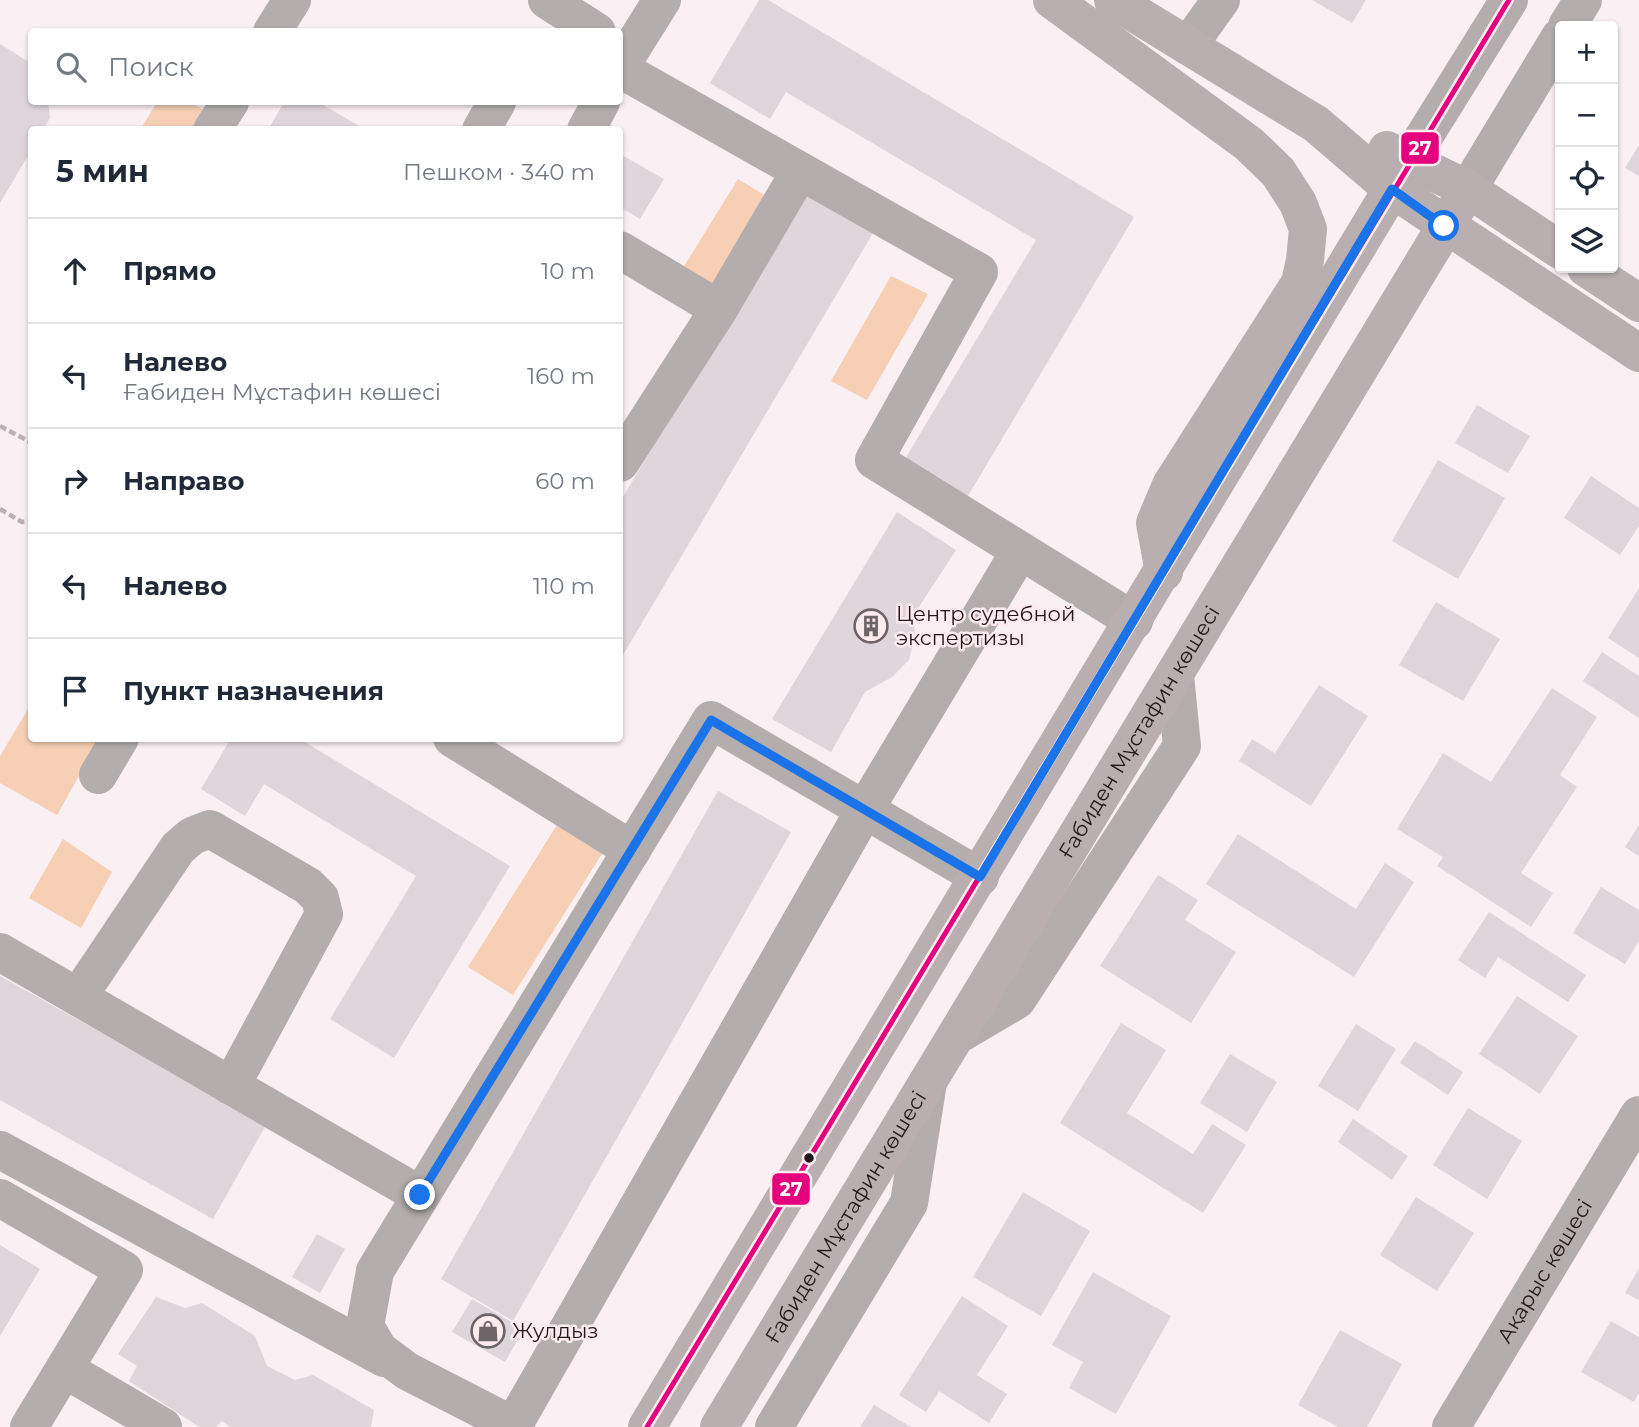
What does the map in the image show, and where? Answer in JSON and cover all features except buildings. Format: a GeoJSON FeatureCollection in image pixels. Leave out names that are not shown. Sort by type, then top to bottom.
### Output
{"type":"FeatureCollection","features":[{"type":"Feature","properties":{"kind":"main road"},"geometry":{"type":"LineString","coordinates":[[1052,0],[1249,144],[1278,172],[1298,203],[1308,229],[1300,283],[1210,419],[1171,485],[1160,510],[1155,523],[1164,572]]}},
{"type":"Feature","properties":{"kind":"main road"},"geometry":{"type":"LineString","coordinates":[[1128,4],[1188,46],[1401,174],[1468,189],[1555,247]]}},
{"type":"Feature","properties":{"kind":"main road"},"geometry":{"type":"LineString","coordinates":[[647,1427],[1164,572],[1401,174]]}},
{"type":"Feature","properties":{"kind":"main road"},"geometry":{"type":"LineString","coordinates":[[1401,174],[1444,226],[1639,353]]}},
{"type":"Feature","properties":{"kind":"main road","name":"Ғабиден Мұстафин көшесі"},"geometry":{"type":"LineString","coordinates":[[719,1427],[1468,189]]}},
{"type":"Feature","properties":{"kind":"main road"},"geometry":{"type":"LineString","coordinates":[[1594,273],[1639,303]]}},
{"type":"Feature","properties":{"kind":"street"},"geometry":{"type":"LineString","coordinates":[[274,28],[292,0]]}},
{"type":"Feature","properties":{"kind":"street"},"geometry":{"type":"LineString","coordinates":[[623,63],[662,0]]}},
{"type":"Feature","properties":{"kind":"street"},"geometry":{"type":"LineString","coordinates":[[1188,46],[1222,0]]}},
{"type":"Feature","properties":{"kind":"street"},"geometry":{"type":"LineString","coordinates":[[1401,174],[1509,0]]}},
{"type":"Feature","properties":{"kind":"street"},"geometry":{"type":"LineString","coordinates":[[1570,21],[1583,0]]}},
{"type":"Feature","properties":{"kind":"street"},"geometry":{"type":"LineString","coordinates":[[547,12],[587,28]]}},
{"type":"Feature","properties":{"kind":"street","name":"Ғабиден Мұстафин көшесі"},"geometry":{"type":"LineString","coordinates":[[1468,189],[1555,45]]}},
{"type":"Feature","properties":{"kind":"street"},"geometry":{"type":"LineString","coordinates":[[623,70],[979,272],[874,460],[1134,621]]}},
{"type":"Feature","properties":{"kind":"street"},"geometry":{"type":"LineString","coordinates":[[215,126],[228,105]]}},
{"type":"Feature","properties":{"kind":"street"},"geometry":{"type":"LineString","coordinates":[[483,126],[495,105]]}},
{"type":"Feature","properties":{"kind":"street"},"geometry":{"type":"LineString","coordinates":[[588,126],[599,105]]}},
{"type":"Feature","properties":{"kind":"street"},"geometry":{"type":"LineString","coordinates":[[623,458],[719,309],[800,171]]}},
{"type":"Feature","properties":{"kind":"street"},"geometry":{"type":"LineString","coordinates":[[623,252],[719,309]]}},
{"type":"Feature","properties":{"kind":"street"},"geometry":{"type":"LineString","coordinates":[[980,877],[864,811],[711,720],[375,1271],[365,1326],[379,1350],[462,1415],[514,1426],[864,811],[1020,551]]}},
{"type":"Feature","properties":{"kind":"street"},"geometry":{"type":"LineString","coordinates":[[98,775],[118,742]]}},
{"type":"Feature","properties":{"kind":"street"},"geometry":{"type":"LineString","coordinates":[[458,742],[632,849]]}},
{"type":"Feature","properties":{"kind":"street"},"geometry":{"type":"LineString","coordinates":[[78,997],[177,848],[192,836],[210,829],[297,879],[320,898],[324,914],[231,1086]]}},
{"type":"Feature","properties":{"kind":"street"},"geometry":{"type":"LineString","coordinates":[[0,952],[420,1195]]}},
{"type":"Feature","properties":{"kind":"street"},"geometry":{"type":"LineString","coordinates":[[774,1427],[909,1203],[928,1082]]}},
{"type":"Feature","properties":{"kind":"street","name":"Ақарыс көшесі"},"geometry":{"type":"LineString","coordinates":[[1451,1427],[1639,1115]]}},
{"type":"Feature","properties":{"kind":"street"},"geometry":{"type":"LineString","coordinates":[[0,1150],[407,1371]]}},
{"type":"Feature","properties":{"kind":"street"},"geometry":{"type":"LineString","coordinates":[[0,1198],[124,1270],[66,1370],[29,1427]]}},
{"type":"Feature","properties":{"kind":"street"},"geometry":{"type":"LineString","coordinates":[[66,1370],[163,1427]]}},
{"type":"Feature","properties":{"kind":"path"},"geometry":{"type":"LineString","coordinates":[[0,426],[28,441]]}},
{"type":"Feature","properties":{"kind":"path"},"geometry":{"type":"LineString","coordinates":[[0,509],[22,522],[28,521]]}},
{"type":"Feature","properties":{"kind":"shaded area"},"geometry":{"type":"Polygon","coordinates":[[[155,105],[196,105],[204,110],[194,126],[142,126],[155,105]]]}},
{"type":"Feature","properties":{"kind":"shaded area"},"geometry":{"type":"Polygon","coordinates":[[[738,179],[776,202],[721,292],[683,268],[738,179]]]}},
{"type":"Feature","properties":{"kind":"shaded area"},"geometry":{"type":"Polygon","coordinates":[[[891,276],[928,294],[867,400],[831,381],[891,276]]]}},
{"type":"Feature","properties":{"kind":"shaded area"},"geometry":{"type":"Polygon","coordinates":[[[28,709],[28,742],[98,742],[57,815],[0,783],[0,756],[28,709]]]}},
{"type":"Feature","properties":{"kind":"shaded area"},"geometry":{"type":"Polygon","coordinates":[[[565,812],[610,841],[513,995],[468,967],[565,812]]]}},
{"type":"Feature","properties":{"kind":"shaded area"},"geometry":{"type":"Polygon","coordinates":[[[63,839],[112,872],[81,928],[29,898],[63,839]]]}},
{"type":"Feature","properties":{"kind":"transit line","name":"27"},"geometry":{"type":"LineString","coordinates":[[647,1427],[1509,0]]}},
{"type":"Feature","properties":{"kind":"place","name":"Центр судебной экспертизы"},"geometry":{"type":"Point","coordinates":[871,626]}},
{"type":"Feature","properties":{"kind":"place","name":"Жулдыз"},"geometry":{"type":"Point","coordinates":[488,1331]}},
{"type":"Feature","properties":{"kind":"route"},"geometry":{"type":"LineString","coordinates":[[420,1195],[711,720],[980,877],[1392,189],[1444,226]]}}]}
